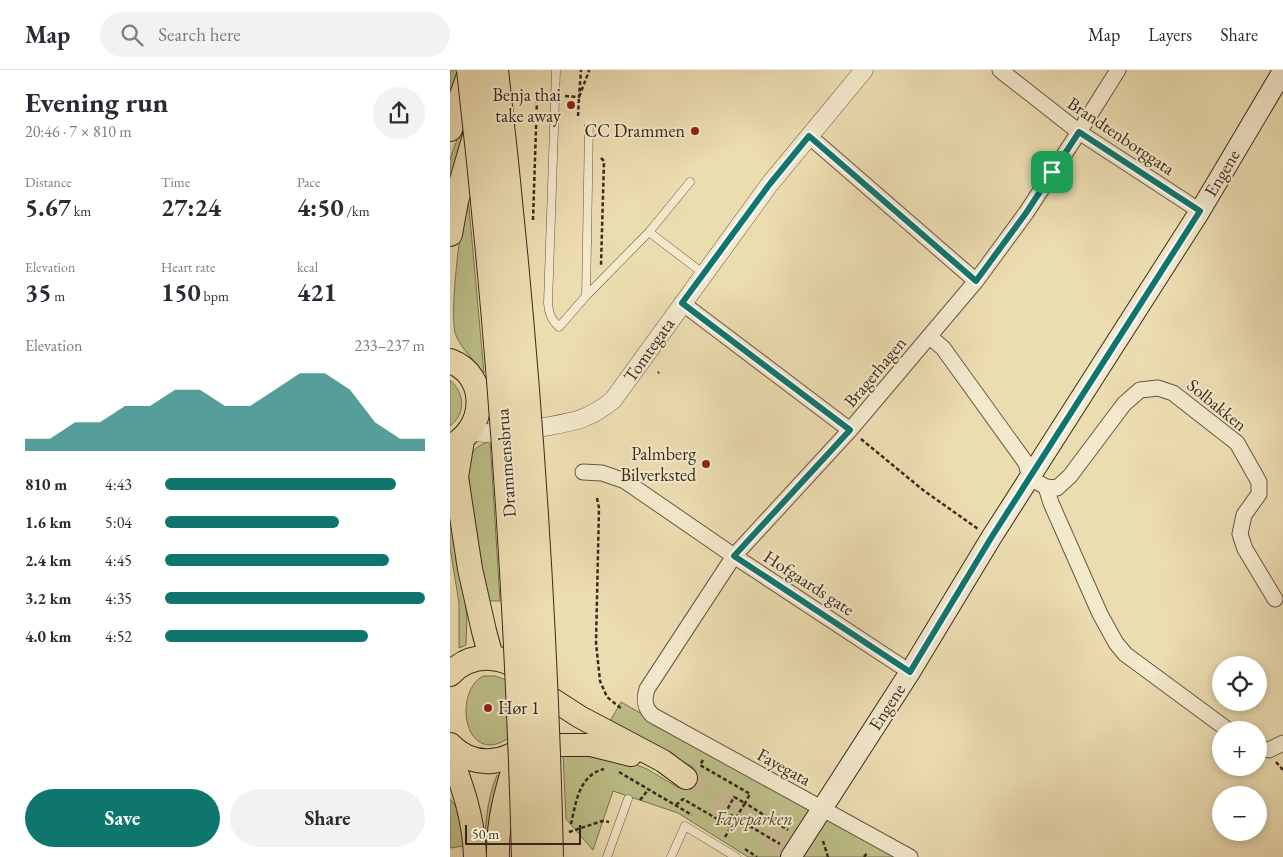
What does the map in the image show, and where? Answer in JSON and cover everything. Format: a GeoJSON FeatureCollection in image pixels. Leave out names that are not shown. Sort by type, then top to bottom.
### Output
{"type":"FeatureCollection","features":[{"type":"Feature","properties":{"kind":"highway"},"geometry":{"type":"LineString","coordinates":[[450,129],[471,70]]}},
{"type":"Feature","properties":{"kind":"highway","name":"Drammensbrua"},"geometry":{"type":"LineString","coordinates":[[471,70],[503,412],[515,599],[525,857]]}},
{"type":"Feature","properties":{"kind":"highway"},"geometry":{"type":"LineString","coordinates":[[450,234],[468,157],[496,70]]}},
{"type":"Feature","properties":{"kind":"highway","name":"Drammensbrua"},"geometry":{"type":"LineString","coordinates":[[496,70],[517,277],[533,479],[545,693],[550,857]]}},
{"type":"Feature","properties":{"kind":"highway"},"geometry":{"type":"LineString","coordinates":[[451,358],[470,377],[479,399],[477,419],[460,440],[457,464],[458,486],[470,569],[492,657]]}},
{"type":"Feature","properties":{"kind":"highway"},"geometry":{"type":"LineString","coordinates":[[450,674],[460,665],[470,660],[492,657],[508,661],[524,672],[536,688],[539,698],[540,718],[537,728],[522,748],[500,760],[479,761],[460,754],[450,746]]}},
{"type":"Feature","properties":{"kind":"main road","name":"Engene"},"geometry":{"type":"LineString","coordinates":[[795,849],[910,672],[991,538],[1038,483],[1283,72]]}},
{"type":"Feature","properties":{"kind":"main road"},"geometry":{"type":"LineString","coordinates":[[498,857],[498,826],[501,810],[522,748],[579,744],[613,749],[645,760],[686,778],[663,761],[580,717],[536,688]]}},
{"type":"Feature","properties":{"kind":"main road"},"geometry":{"type":"LineString","coordinates":[[452,766],[471,814],[474,830],[475,857]]}},
{"type":"Feature","properties":{"kind":"street","name":"Tomtegata"},"geometry":{"type":"LineString","coordinates":[[460,440],[520,434],[537,428],[569,424],[601,410],[612,400],[769,185],[864,70]]}},
{"type":"Feature","properties":{"kind":"street","name":"Brandtenborggata"},"geometry":{"type":"LineString","coordinates":[[1000,70],[1079,132],[1200,211]]}},
{"type":"Feature","properties":{"kind":"street","name":"Bragerhagen"},"geometry":{"type":"LineString","coordinates":[[645,705],[644,698],[647,689],[734,556],[850,430],[976,281],[1026,213],[1118,70]]}},
{"type":"Feature","properties":{"kind":"street"},"geometry":{"type":"LineString","coordinates":[[809,136],[976,281]]}},
{"type":"Feature","properties":{"kind":"street"},"geometry":{"type":"LineString","coordinates":[[682,303],[850,430]]}},
{"type":"Feature","properties":{"kind":"street"},"geometry":{"type":"LineString","coordinates":[[930,337],[943,348],[1026,462],[1051,503],[1100,614],[1116,643],[1125,654],[1216,721]]}},
{"type":"Feature","properties":{"kind":"street","name":"Solbakken"},"geometry":{"type":"LineString","coordinates":[[1038,483],[1057,488],[1070,476],[1124,404],[1140,390],[1158,388],[1173,393],[1237,443],[1259,482],[1258,494],[1244,515],[1240,534],[1245,549],[1275,599]]}},
{"type":"Feature","properties":{"kind":"street","name":"Tomtegata"},"geometry":{"type":"LineString","coordinates":[[479,399],[510,417],[537,428]]}},
{"type":"Feature","properties":{"kind":"street","name":"Hofgaards gate"},"geometry":{"type":"LineString","coordinates":[[583,472],[602,473],[625,481],[734,556],[910,672]]}},
{"type":"Feature","properties":{"kind":"street","name":"Fayegata"},"geometry":{"type":"LineString","coordinates":[[645,705],[652,715],[910,857]]}},
{"type":"Feature","properties":{"kind":"street"},"geometry":{"type":"LineString","coordinates":[[1267,750],[1283,743]]}},
{"type":"Feature","properties":{"kind":"street"},"geometry":{"type":"LineString","coordinates":[[452,766],[479,761]]}},
{"type":"Feature","properties":{"kind":"lane"},"geometry":{"type":"LineString","coordinates":[[556,70],[559,96],[548,303],[553,321],[559,327],[648,232],[690,182]]}},
{"type":"Feature","properties":{"kind":"lane"},"geometry":{"type":"LineString","coordinates":[[586,296],[589,124]]}},
{"type":"Feature","properties":{"kind":"lane"},"geometry":{"type":"LineString","coordinates":[[648,232],[704,274]]}},
{"type":"Feature","properties":{"kind":"lane"},"geometry":{"type":"LineString","coordinates":[[607,857],[628,799]]}},
{"type":"Feature","properties":{"kind":"lane"},"geometry":{"type":"LineString","coordinates":[[671,857],[685,826],[736,857]]}},
{"type":"Feature","properties":{"kind":"path"},"geometry":{"type":"LineString","coordinates":[[578,116],[581,70]]}},
{"type":"Feature","properties":{"kind":"path"},"geometry":{"type":"LineString","coordinates":[[579,97],[589,70]]}},
{"type":"Feature","properties":{"kind":"path"},"geometry":{"type":"LineString","coordinates":[[533,220],[537,98],[579,97]]}},
{"type":"Feature","properties":{"kind":"path"},"geometry":{"type":"LineString","coordinates":[[597,154],[604,161],[600,282]]}},
{"type":"Feature","properties":{"kind":"path"},"geometry":{"type":"LineString","coordinates":[[850,430],[923,490],[991,538]]}},
{"type":"Feature","properties":{"kind":"path"},"geometry":{"type":"LineString","coordinates":[[597,498],[599,508],[596,643],[600,681],[607,697],[622,709]]}},
{"type":"Feature","properties":{"kind":"path"},"geometry":{"type":"LineString","coordinates":[[706,756],[700,764],[750,794],[725,837]]}},
{"type":"Feature","properties":{"kind":"path"},"geometry":{"type":"LineString","coordinates":[[608,769],[603,768],[592,773],[584,782],[579,792],[569,833],[602,821],[618,823]]}},
{"type":"Feature","properties":{"kind":"path"},"geometry":{"type":"LineString","coordinates":[[614,770],[692,816]]}},
{"type":"Feature","properties":{"kind":"path"},"geometry":{"type":"LineString","coordinates":[[734,797],[745,803],[795,849],[726,812],[734,797]]}},
{"type":"Feature","properties":{"kind":"path"},"geometry":{"type":"LineString","coordinates":[[676,805],[683,799],[731,827]]}},
{"type":"Feature","properties":{"kind":"path"},"geometry":{"type":"LineString","coordinates":[[741,847],[757,857]]}},
{"type":"Feature","properties":{"kind":"green space"},"geometry":{"type":"Polygon","coordinates":[[[450,70],[462,70],[450,97],[450,70]]]}},
{"type":"Feature","properties":{"kind":"green space"},"geometry":{"type":"Polygon","coordinates":[[[480,77],[450,190],[450,159],[480,77]]]}},
{"type":"Feature","properties":{"kind":"green space"},"geometry":{"type":"Polygon","coordinates":[[[468,196],[484,373],[464,349],[455,333],[454,305],[458,250],[465,202],[468,196]]]}},
{"type":"Feature","properties":{"kind":"green space"},"geometry":{"type":"Polygon","coordinates":[[[450,380],[458,390],[462,403],[459,415],[450,426],[450,380]]]}},
{"type":"Feature","properties":{"kind":"green space"},"geometry":{"type":"Polygon","coordinates":[[[490,441],[500,601],[487,601],[482,581],[466,469],[468,459],[473,451],[480,445],[490,441]]]}},
{"type":"Feature","properties":{"kind":"green space"},"geometry":{"type":"Polygon","coordinates":[[[450,491],[467,616],[466,645],[459,648],[459,603],[450,547],[450,491]]]}},
{"type":"Feature","properties":{"kind":"green space"},"geometry":{"type":"Polygon","coordinates":[[[483,676],[495,676],[506,680],[516,732],[499,743],[486,744],[475,739],[469,728],[466,714],[467,699],[473,686],[483,676]]]}},
{"type":"Feature","properties":{"kind":"green space","name":"Fayeparken"},"geometry":{"type":"Polygon","coordinates":[[[621,702],[806,807],[899,857],[748,857],[678,813],[613,791],[593,850],[566,819],[563,753],[616,757],[647,769],[679,788],[693,767],[609,723],[621,702]]]}},
{"type":"Feature","properties":{"kind":"green space"},"geometry":{"type":"Polygon","coordinates":[[[497,775],[500,776],[488,857],[484,857],[488,805],[497,775]]]}},
{"type":"Feature","properties":{"kind":"green space"},"geometry":{"type":"Polygon","coordinates":[[[450,799],[459,815],[464,846],[450,848],[450,799]]]}},
{"type":"Feature","properties":{"kind":"tunnel"},"geometry":{"type":"LineString","coordinates":[[686,778],[798,857]]}},
{"type":"Feature","properties":{"kind":"place","name":"Benja thai take away"},"geometry":{"type":"Point","coordinates":[571,105]}},
{"type":"Feature","properties":{"kind":"place","name":"CC Drammen"},"geometry":{"type":"Point","coordinates":[695,131]}},
{"type":"Feature","properties":{"kind":"place","name":"Palmberg Bilverksted"},"geometry":{"type":"Point","coordinates":[706,464]}},
{"type":"Feature","properties":{"kind":"place","name":"Hør 1"},"geometry":{"type":"Point","coordinates":[488,708]}},
{"type":"Feature","properties":{"kind":"route"},"geometry":{"type":"LineString","coordinates":[[1079,132],[1200,211],[991,538],[910,672],[734,556],[850,430],[682,303],[769,185],[809,136],[976,281],[1026,213],[1052,172],[1079,132]]}}]}
